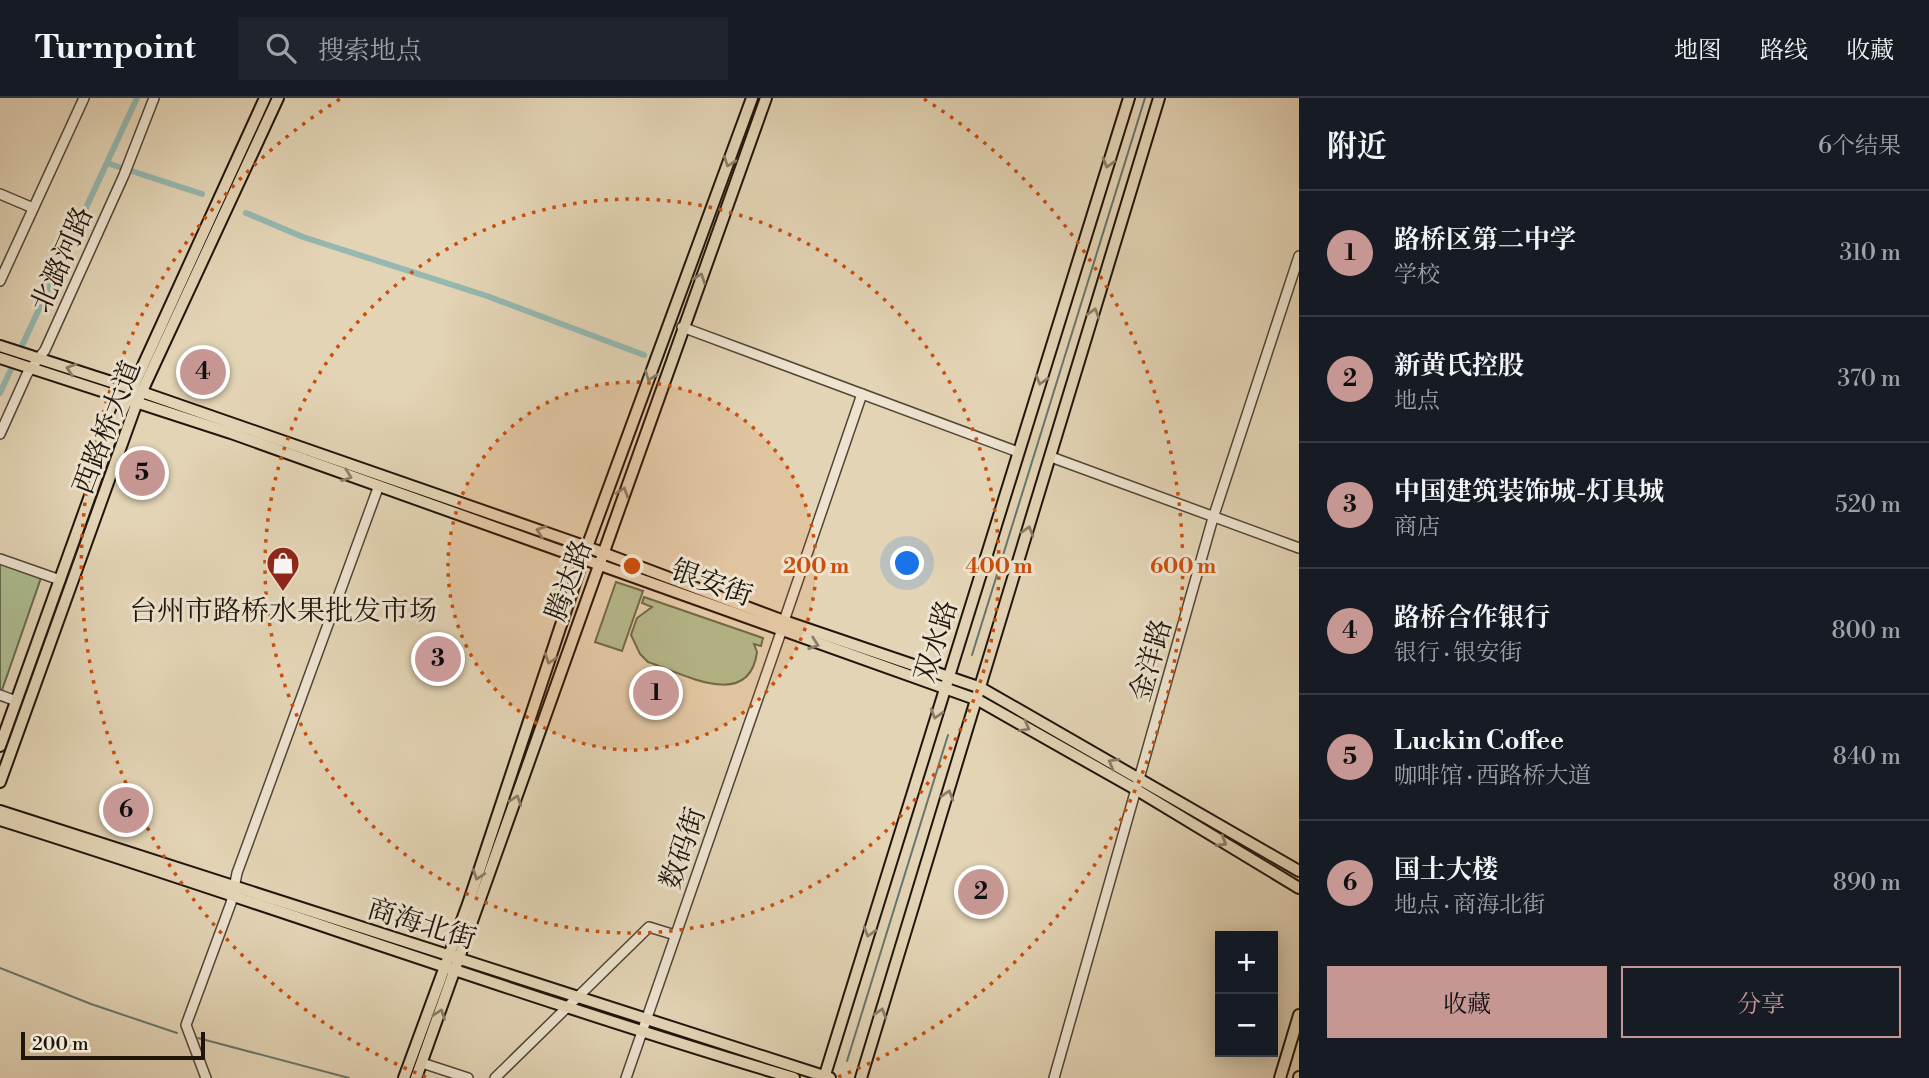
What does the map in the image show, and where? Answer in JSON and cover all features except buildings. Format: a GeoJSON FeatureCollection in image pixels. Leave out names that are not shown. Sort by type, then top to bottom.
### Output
{"type":"FeatureCollection","features":[{"type":"Feature","properties":{"kind":"main road","name":"西路桥大道"},"geometry":{"type":"LineString","coordinates":[[0,746],[60,580],[135,395],[265,98]]}},
{"type":"Feature","properties":{"kind":"main road","name":"西路桥大道"},"geometry":{"type":"LineString","coordinates":[[0,782],[135,395],[278,98]]}},
{"type":"Feature","properties":{"kind":"main road","name":"腾达路"},"geometry":{"type":"LineString","coordinates":[[416,1078],[587,547],[752,98]]}},
{"type":"Feature","properties":{"kind":"main road","name":"腾达路"},"geometry":{"type":"LineString","coordinates":[[404,1078],[453,961],[766,98]]}},
{"type":"Feature","properties":{"kind":"main road","name":"双水路"},"geometry":{"type":"LineString","coordinates":[[827,1077],[946,683],[1129,98]]}},
{"type":"Feature","properties":{"kind":"main road","name":"双水路"},"geometry":{"type":"LineString","coordinates":[[861,1078],[1159,98]]}},
{"type":"Feature","properties":{"kind":"main road","name":"银安街"},"geometry":{"type":"LineString","coordinates":[[2,353],[602,552],[782,626]]}},
{"type":"Feature","properties":{"kind":"main road","name":"银安街"},"geometry":{"type":"LineString","coordinates":[[135,395],[378,488],[946,683],[1299,871]]}},
{"type":"Feature","properties":{"kind":"main road","name":"银安街"},"geometry":{"type":"LineString","coordinates":[[946,683],[981,688],[1299,888]]}},
{"type":"Feature","properties":{"kind":"main road","name":"商海北街"},"geometry":{"type":"LineString","coordinates":[[0,811],[233,892]]}},
{"type":"Feature","properties":{"kind":"main road","name":"商海北街"},"geometry":{"type":"LineString","coordinates":[[0,820],[453,961],[578,996],[827,1077]]}},
{"type":"Feature","properties":{"kind":"main road","name":"商海北街"},"geometry":{"type":"LineString","coordinates":[[453,961],[642,1033],[794,1078]]}},
{"type":"Feature","properties":{"kind":"main road"},"geometry":{"type":"LineString","coordinates":[[1280,1078],[1299,1015]]}},
{"type":"Feature","properties":{"kind":"street"},"geometry":{"type":"LineString","coordinates":[[0,281],[84,98]]}},
{"type":"Feature","properties":{"kind":"street","name":"北潞河路"},"geometry":{"type":"LineString","coordinates":[[0,434],[32,362],[126,170],[154,98]]}},
{"type":"Feature","properties":{"kind":"street"},"geometry":{"type":"LineString","coordinates":[[0,194],[33,208]]}},
{"type":"Feature","properties":{"kind":"street","name":"金洋路"},"geometry":{"type":"LineString","coordinates":[[1054,1078],[1213,518],[1299,256]]}},
{"type":"Feature","properties":{"kind":"street"},"geometry":{"type":"LineString","coordinates":[[682,327],[1018,452]]}},
{"type":"Feature","properties":{"kind":"street","name":"数码街"},"geometry":{"type":"LineString","coordinates":[[626,1078],[862,394]]}},
{"type":"Feature","properties":{"kind":"street"},"geometry":{"type":"LineString","coordinates":[[1051,457],[1299,548]]}},
{"type":"Feature","properties":{"kind":"street"},"geometry":{"type":"LineString","coordinates":[[206,1078],[186,1025],[233,892],[237,873],[378,488]]}},
{"type":"Feature","properties":{"kind":"street"},"geometry":{"type":"LineString","coordinates":[[0,559],[60,580]]}},
{"type":"Feature","properties":{"kind":"street"},"geometry":{"type":"LineString","coordinates":[[0,695],[16,701]]}},
{"type":"Feature","properties":{"kind":"street"},"geometry":{"type":"LineString","coordinates":[[495,1078],[649,927],[675,936]]}},
{"type":"Feature","properties":{"kind":"street"},"geometry":{"type":"LineString","coordinates":[[422,1063],[468,1078]]}},
{"type":"Feature","properties":{"kind":"green space"},"geometry":{"type":"Polygon","coordinates":[[[0,557],[43,572],[1,693],[0,693],[0,557]]]}},
{"type":"Feature","properties":{"kind":"green space"},"geometry":{"type":"Polygon","coordinates":[[[616,582],[643,591],[622,651],[595,642],[616,582]]]}},
{"type":"Feature","properties":{"kind":"green space"},"geometry":{"type":"Polygon","coordinates":[[[644,597],[763,638],[761,646],[754,644],[757,652],[751,670],[741,680],[728,684],[712,684],[648,662],[640,654],[631,635],[637,618],[652,607],[642,603],[644,597]]]}},
{"type":"Feature","properties":{"kind":"waterway"},"geometry":{"type":"LineString","coordinates":[[0,393],[137,98]]}},
{"type":"Feature","properties":{"kind":"waterway"},"geometry":{"type":"LineString","coordinates":[[972,655],[1145,98]]}},
{"type":"Feature","properties":{"kind":"waterway"},"geometry":{"type":"LineString","coordinates":[[107,163],[202,194]]}},
{"type":"Feature","properties":{"kind":"waterway"},"geometry":{"type":"LineString","coordinates":[[246,213],[303,237],[487,296],[644,355]]}},
{"type":"Feature","properties":{"kind":"waterway"},"geometry":{"type":"LineString","coordinates":[[847,1061],[948,735]]}},
{"type":"Feature","properties":{"kind":"waterway"},"geometry":{"type":"LineString","coordinates":[[0,968],[91,1004],[177,1033]]}},
{"type":"Feature","properties":{"kind":"waterway"},"geometry":{"type":"LineString","coordinates":[[198,1038],[349,1078]]}},
{"type":"Feature","properties":{"kind":"place","name":"路桥合作银行"},"geometry":{"type":"Point","coordinates":[203,372]}},
{"type":"Feature","properties":{"kind":"place","name":"Luckin Coffee"},"geometry":{"type":"Point","coordinates":[142,473]}},
{"type":"Feature","properties":{"kind":"place","name":"台州市路桥水果批发市场"},"geometry":{"type":"Point","coordinates":[283,593]}},
{"type":"Feature","properties":{"kind":"place","name":"中国建筑装饰城-灯具城"},"geometry":{"type":"Point","coordinates":[438,659]}},
{"type":"Feature","properties":{"kind":"place","name":"路桥区第二中学"},"geometry":{"type":"Point","coordinates":[656,693]}},
{"type":"Feature","properties":{"kind":"place","name":"国土大楼"},"geometry":{"type":"Point","coordinates":[126,810]}},
{"type":"Feature","properties":{"kind":"place","name":"新黄氏控股"},"geometry":{"type":"Point","coordinates":[981,892]}}]}
